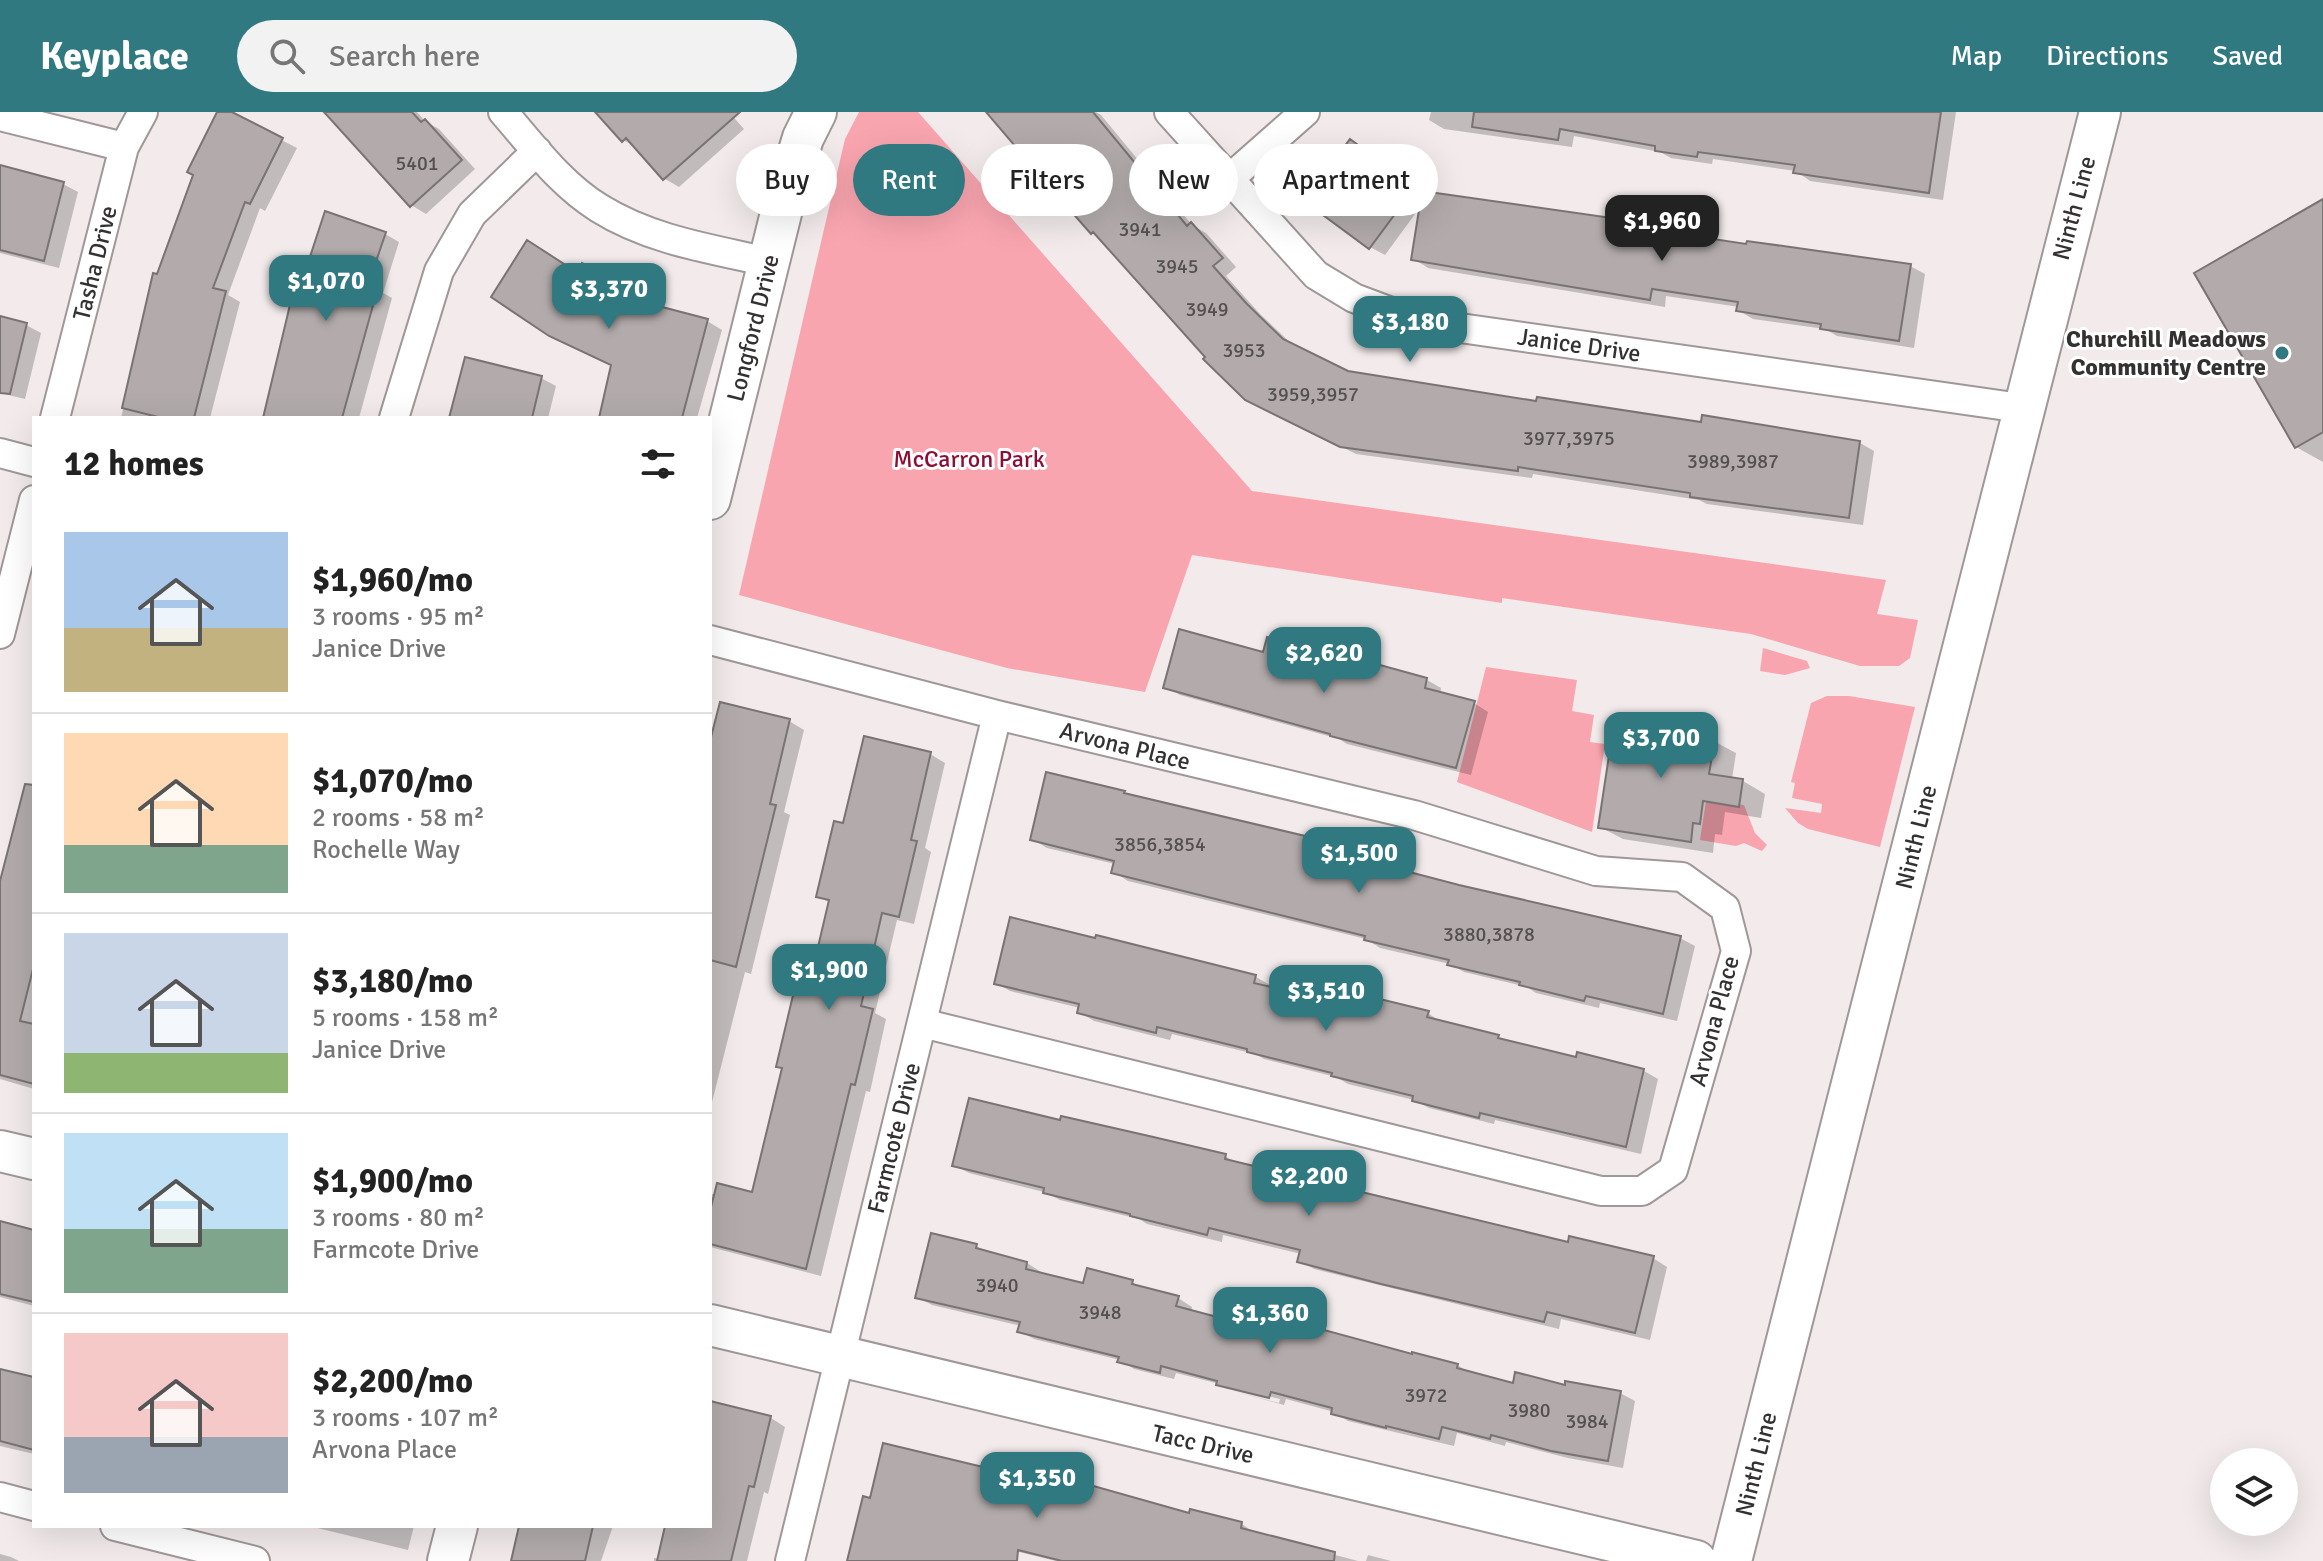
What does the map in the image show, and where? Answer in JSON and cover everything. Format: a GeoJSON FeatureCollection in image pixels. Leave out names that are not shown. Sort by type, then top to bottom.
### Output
{"type":"FeatureCollection","features":[{"type":"Feature","properties":{"kind":"street","name":"Tasha Drive"},"geometry":{"type":"LineString","coordinates":[[56,416],[124,147],[143,112]]}},
{"type":"Feature","properties":{"kind":"street"},"geometry":{"type":"LineString","coordinates":[[503,112],[572,187],[597,207],[626,223],[670,239],[769,262]]}},
{"type":"Feature","properties":{"kind":"street","name":"Longford Drive"},"geometry":{"type":"LineString","coordinates":[[712,491],[789,183],[803,138],[816,112]]}},
{"type":"Feature","properties":{"kind":"street","name":"Janice Drive"},"geometry":{"type":"LineString","coordinates":[[1169,112],[1198,144]]}},
{"type":"Feature","properties":{"kind":"street"},"geometry":{"type":"LineString","coordinates":[[1238,171],[1305,112]]}},
{"type":"Feature","properties":{"kind":"street","name":"Ninth Line"},"geometry":{"type":"LineString","coordinates":[[1731,1561],[1908,868],[2021,408],[2100,112]]}},
{"type":"Feature","properties":{"kind":"street"},"geometry":{"type":"LineString","coordinates":[[0,116],[124,147]]}},
{"type":"Feature","properties":{"kind":"street"},"geometry":{"type":"LineString","coordinates":[[395,416],[439,271],[472,214],[537,151]]}},
{"type":"Feature","properties":{"kind":"street","name":"Janice Drive"},"geometry":{"type":"LineString","coordinates":[[1238,189],[1316,275],[1354,298],[1418,322],[2021,408]]}},
{"type":"Feature","properties":{"kind":"street"},"geometry":{"type":"LineString","coordinates":[[0,453],[32,461]]}},
{"type":"Feature","properties":{"kind":"street"},"geometry":{"type":"LineString","coordinates":[[0,634],[32,508]]}},
{"type":"Feature","properties":{"kind":"street","name":"Arvona Place"},"geometry":{"type":"LineString","coordinates":[[712,641],[997,715],[1414,815],[1596,871],[1682,877],[1725,908],[1736,951],[1673,1170],[1642,1191],[1601,1191],[922,1023]]}},
{"type":"Feature","properties":{"kind":"street","name":"Farmcote Drive"},"geometry":{"type":"LineString","coordinates":[[790,1561],[997,715]]}},
{"type":"Feature","properties":{"kind":"street"},"geometry":{"type":"LineString","coordinates":[[0,1151],[32,1159]]}},
{"type":"Feature","properties":{"kind":"street","name":"Tacc Drive"},"geometry":{"type":"LineString","coordinates":[[712,1325],[1696,1561]]}},
{"type":"Feature","properties":{"kind":"street"},"geometry":{"type":"LineString","coordinates":[[0,1497],[32,1505]]}},
{"type":"Feature","properties":{"kind":"street"},"geometry":{"type":"LineString","coordinates":[[123,1528],[255,1561]]}},
{"type":"Feature","properties":{"kind":"street"},"geometry":{"type":"LineString","coordinates":[[448,1561],[456,1528]]}},
{"type":"Feature","properties":{"kind":"green space","name":"McCarron Park"},"geometry":{"type":"Polygon","coordinates":[[[859,112],[918,112],[946,144],[853,144],[853,216],[965,216],[965,165],[981,183],[981,216],[1010,216],[1252,491],[1886,580],[1877,614],[1918,620],[1910,658],[1899,666],[1860,666],[1751,634],[1502,598],[1502,603],[1192,555],[1145,692],[1007,668],[739,595],[827,216],[837,216],[837,173],[845,139],[859,112]]]}},
{"type":"Feature","properties":{"kind":"green space"},"geometry":{"type":"Polygon","coordinates":[[[1763,648],[1807,661],[1810,668],[1785,675],[1760,671],[1763,648]]]}},
{"type":"Feature","properties":{"kind":"green space"},"geometry":{"type":"Polygon","coordinates":[[[1486,667],[1577,680],[1572,711],[1594,715],[1590,742],[1605,744],[1592,832],[1457,782],[1486,667]]]}},
{"type":"Feature","properties":{"kind":"green space"},"geometry":{"type":"Polygon","coordinates":[[[1827,696],[1849,696],[1915,707],[1880,847],[1808,829],[1785,808],[1821,813],[1822,804],[1792,798],[1795,783],[1791,782],[1811,703],[1827,696]]]}},
{"type":"Feature","properties":{"kind":"green space"},"geometry":{"type":"Polygon","coordinates":[[[1706,801],[1744,805],[1755,833],[1767,845],[1762,851],[1744,843],[1736,846],[1700,840],[1706,801]]]}},
{"type":"Feature","properties":{"kind":"building"},"geometry":{"type":"Polygon","coordinates":[[[217,112],[232,112],[283,138],[250,204],[245,202],[213,288],[226,291],[195,416],[154,416],[122,408],[153,273],[157,274],[193,175],[187,172],[217,112]]]}},
{"type":"Feature","properties":{"kind":"building"},"geometry":{"type":"Polygon","coordinates":[[[324,112],[412,112],[421,122],[425,119],[462,160],[410,207],[324,112]]]}},
{"type":"Feature","properties":{"kind":"building"},"geometry":{"type":"Polygon","coordinates":[[[595,112],[740,112],[663,180],[626,138],[622,142],[595,112]]]}},
{"type":"Feature","properties":{"kind":"building"},"geometry":{"type":"Polygon","coordinates":[[[986,112],[1093,112],[1129,156],[1129,216],[1179,216],[1187,226],[1191,222],[1223,258],[1213,266],[1283,339],[1348,371],[1536,401],[1537,397],[1701,422],[1702,415],[1860,441],[1849,518],[1690,497],[1690,493],[1518,467],[1518,471],[1340,447],[1245,400],[1203,359],[1205,357],[1076,216],[1113,216],[1113,144],[1014,144],[986,112]]]}},
{"type":"Feature","properties":{"kind":"building"},"geometry":{"type":"Polygon","coordinates":[[[1474,112],[1941,112],[1929,193],[1793,173],[1795,165],[1698,152],[1697,157],[1655,151],[1655,146],[1560,129],[1558,140],[1472,127],[1474,112]]]}},
{"type":"Feature","properties":{"kind":"building"},"geometry":{"type":"Polygon","coordinates":[[[0,165],[64,182],[44,261],[0,250],[0,165]]]}},
{"type":"Feature","properties":{"kind":"building"},"geometry":{"type":"Polygon","coordinates":[[[1438,193],[1661,225],[1660,231],[1746,244],[1747,241],[1911,264],[1899,341],[1820,329],[1821,324],[1736,311],[1738,302],[1652,289],[1650,300],[1411,260],[1418,216],[1438,216],[1438,193]]]}},
{"type":"Feature","properties":{"kind":"building","name":"Churchill Meadows Community Centre"},"geometry":{"type":"Polygon","coordinates":[[[2323,199],[2323,432],[2295,448],[2194,273],[2323,199]]]}},
{"type":"Feature","properties":{"kind":"building"},"geometry":{"type":"Polygon","coordinates":[[[325,211],[386,232],[368,285],[378,287],[343,416],[263,416],[299,267],[306,269],[325,211]]]}},
{"type":"Feature","properties":{"kind":"building"},"geometry":{"type":"Polygon","coordinates":[[[1324,216],[1393,216],[1369,249],[1324,216]]]}},
{"type":"Feature","properties":{"kind":"building"},"geometry":{"type":"Polygon","coordinates":[[[527,240],[578,273],[582,263],[651,295],[647,303],[708,319],[683,416],[599,416],[611,365],[549,336],[491,297],[527,240]]]}},
{"type":"Feature","properties":{"kind":"building"},"geometry":{"type":"Polygon","coordinates":[[[0,316],[27,323],[10,394],[0,393],[0,316]]]}},
{"type":"Feature","properties":{"kind":"building"},"geometry":{"type":"Polygon","coordinates":[[[465,357],[542,376],[532,416],[450,416],[465,357]]]}},
{"type":"Feature","properties":{"kind":"building"},"geometry":{"type":"Polygon","coordinates":[[[1179,629],[1263,652],[1267,637],[1350,660],[1351,657],[1427,678],[1425,688],[1475,701],[1456,768],[1163,688],[1179,629]]]}},
{"type":"Feature","properties":{"kind":"building"},"geometry":{"type":"Polygon","coordinates":[[[720,702],[790,719],[770,804],[776,805],[736,967],[712,961],[712,733],[720,702]]]}},
{"type":"Feature","properties":{"kind":"building"},"geometry":{"type":"Polygon","coordinates":[[[1615,716],[1692,727],[1691,733],[1715,738],[1709,774],[1743,779],[1739,807],[1703,801],[1700,824],[1693,823],[1691,842],[1598,828],[1615,716]]]}},
{"type":"Feature","properties":{"kind":"building"},"geometry":{"type":"Polygon","coordinates":[[[864,736],[931,752],[911,840],[917,841],[899,917],[882,913],[861,1006],[873,1009],[855,1085],[851,1084],[806,1269],[712,1245],[712,1203],[717,1183],[752,1192],[782,1068],[776,1067],[794,991],[807,994],[829,900],[816,897],[834,821],[843,823],[864,736]]]}},
{"type":"Feature","properties":{"kind":"building"},"geometry":{"type":"Polygon","coordinates":[[[1046,772],[1377,853],[1375,863],[1459,885],[1681,936],[1663,1014],[1586,996],[1584,1001],[1519,985],[1520,982],[1447,965],[1449,960],[1364,940],[1365,936],[1111,873],[1114,861],[1030,840],[1046,772]]]}},
{"type":"Feature","properties":{"kind":"building"},"geometry":{"type":"Polygon","coordinates":[[[25,784],[32,785],[32,973],[20,1021],[32,1024],[32,1083],[0,1075],[0,881],[25,784]]]}},
{"type":"Feature","properties":{"kind":"building"},"geometry":{"type":"Polygon","coordinates":[[[1010,917],[1256,975],[1254,983],[1348,1005],[1351,992],[1429,1011],[1427,1017],[1499,1035],[1498,1038],[1576,1057],[1577,1052],[1644,1069],[1626,1147],[1480,1113],[1479,1118],[1412,1101],[1413,1096],[1331,1076],[1332,1073],[1247,1052],[1247,1049],[1157,1027],[1156,1033],[1077,1013],[1079,1004],[994,984],[1010,917]]]}},
{"type":"Feature","properties":{"kind":"building"},"geometry":{"type":"Polygon","coordinates":[[[969,1098],[1226,1154],[1225,1159],[1568,1242],[1569,1236],[1654,1256],[1635,1333],[1547,1312],[1544,1322],[1381,1284],[1297,1262],[1300,1250],[1209,1228],[1207,1235],[1043,1193],[1044,1188],[952,1166],[969,1098]]]}},
{"type":"Feature","properties":{"kind":"building"},"geometry":{"type":"Polygon","coordinates":[[[0,1221],[32,1229],[32,1302],[0,1294],[0,1221]]]}},
{"type":"Feature","properties":{"kind":"building"},"geometry":{"type":"Polygon","coordinates":[[[931,1233],[977,1244],[976,1248],[1027,1262],[1026,1269],[1083,1283],[1087,1268],[1133,1280],[1132,1284],[1179,1296],[1176,1306],[1232,1321],[1236,1306],[1458,1364],[1457,1368],[1513,1383],[1515,1372],[1565,1385],[1565,1381],[1621,1391],[1608,1461],[1442,1427],[1439,1439],[1386,1428],[1331,1414],[1332,1408],[1271,1392],[1269,1398],[1216,1385],[1217,1381],[1161,1366],[1160,1373],[1117,1362],[1119,1357],[1017,1332],[1020,1322],[915,1298],[931,1233]]]}},
{"type":"Feature","properties":{"kind":"building"},"geometry":{"type":"Polygon","coordinates":[[[0,1369],[32,1377],[32,1449],[0,1441],[0,1369]]]}},
{"type":"Feature","properties":{"kind":"building"},"geometry":{"type":"Polygon","coordinates":[[[712,1401],[771,1416],[754,1487],[749,1486],[731,1561],[657,1561],[665,1528],[712,1528],[712,1401]]]}},
{"type":"Feature","properties":{"kind":"building"},"geometry":{"type":"Polygon","coordinates":[[[883,1443],[983,1467],[984,1463],[1089,1491],[1090,1485],[1189,1513],[1190,1509],[1242,1522],[1241,1528],[1335,1552],[1334,1561],[1062,1561],[1018,1550],[1017,1561],[847,1561],[863,1496],[870,1498],[883,1443]]]}},
{"type":"Feature","properties":{"kind":"building"},"geometry":{"type":"Polygon","coordinates":[[[519,1528],[593,1528],[585,1561],[511,1561],[519,1528]]]}},
{"type":"Feature","properties":{"kind":"place","name":"Churchill Meadows Community Centre"},"geometry":{"type":"Point","coordinates":[2282,353]}}]}
